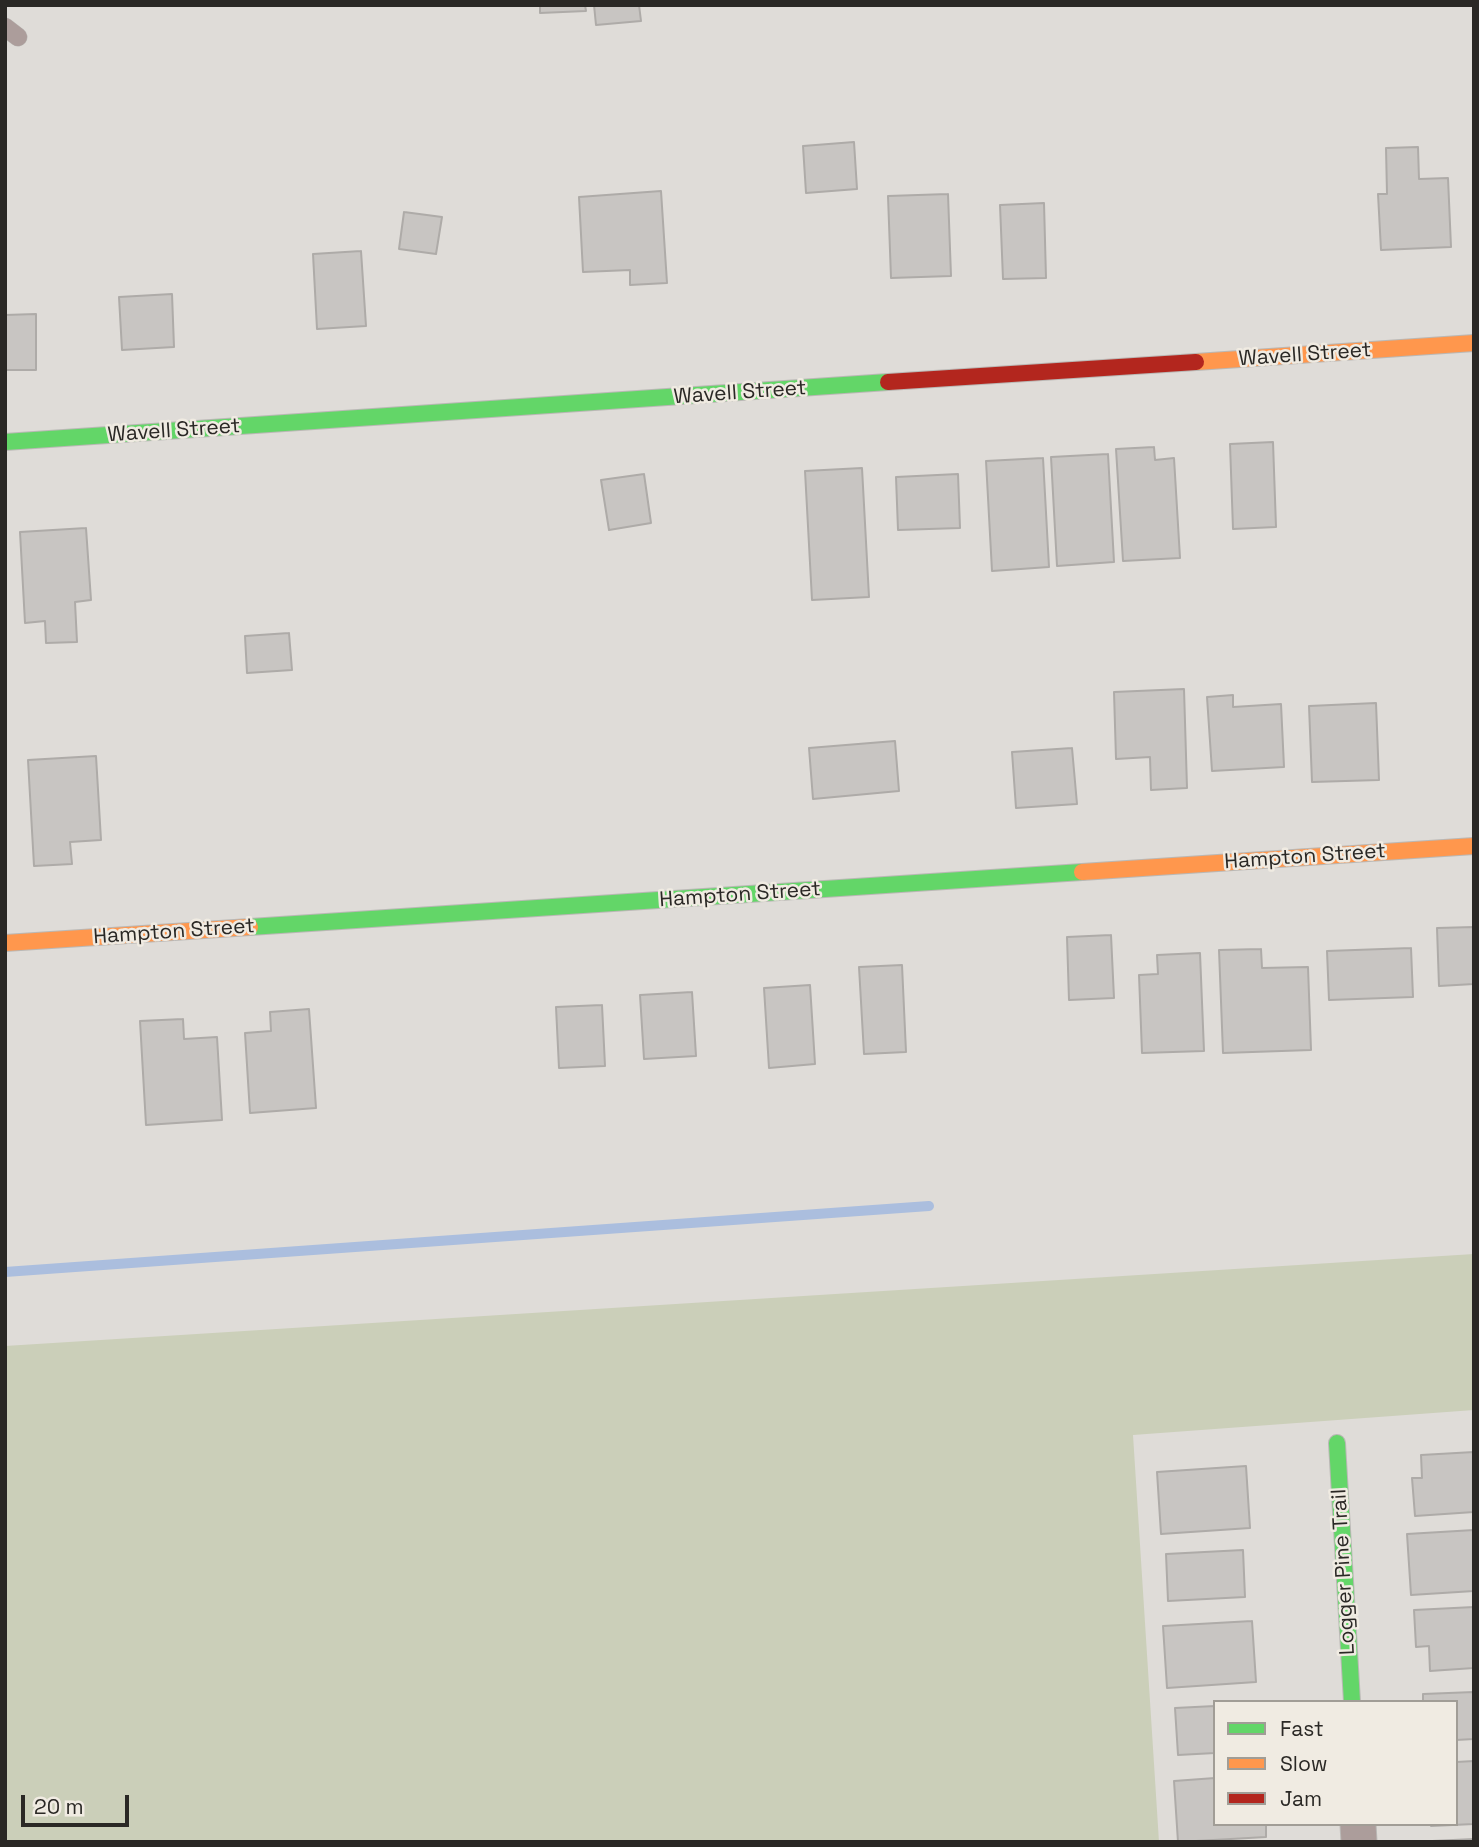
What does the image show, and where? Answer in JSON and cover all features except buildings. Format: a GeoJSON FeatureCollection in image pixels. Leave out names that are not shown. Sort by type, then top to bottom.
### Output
{"type":"FeatureCollection","features":[{"type":"Feature","properties":{"kind":"street","name":"Wavell Street"},"geometry":{"type":"LineString","coordinates":[[5,442],[1474,343]]}},
{"type":"Feature","properties":{"kind":"street","name":"Hampton Street"},"geometry":{"type":"LineString","coordinates":[[5,943],[1474,846]]}},
{"type":"Feature","properties":{"kind":"street","name":"Logger Pine Trail"},"geometry":{"type":"LineString","coordinates":[[1337,1443],[1352,1700]]}},
{"type":"Feature","properties":{"kind":"green space"},"geometry":{"type":"Polygon","coordinates":[[[1474,1254],[1474,1410],[1133,1435],[1159,1842],[5,1842],[5,1346],[1474,1254]]]}},
{"type":"Feature","properties":{"kind":"waterway"},"geometry":{"type":"LineString","coordinates":[[5,1272],[929,1206]]}},
{"type":"Feature","properties":{"kind":"traffic: fast"},"geometry":{"type":"LineString","coordinates":[[5,442],[888,382]]}},
{"type":"Feature","properties":{"kind":"traffic: fast"},"geometry":{"type":"LineString","coordinates":[[250,927],[1082,872]]}},
{"type":"Feature","properties":{"kind":"traffic: fast"},"geometry":{"type":"LineString","coordinates":[[1337,1443],[1352,1700]]}},
{"type":"Feature","properties":{"kind":"traffic: slow"},"geometry":{"type":"LineString","coordinates":[[1196,362],[1474,343]]}},
{"type":"Feature","properties":{"kind":"traffic: slow"},"geometry":{"type":"LineString","coordinates":[[1082,872],[1474,846]]}},
{"type":"Feature","properties":{"kind":"traffic: slow"},"geometry":{"type":"LineString","coordinates":[[5,943],[250,927]]}},
{"type":"Feature","properties":{"kind":"traffic: jam"},"geometry":{"type":"LineString","coordinates":[[888,382],[1196,362]]}}]}
